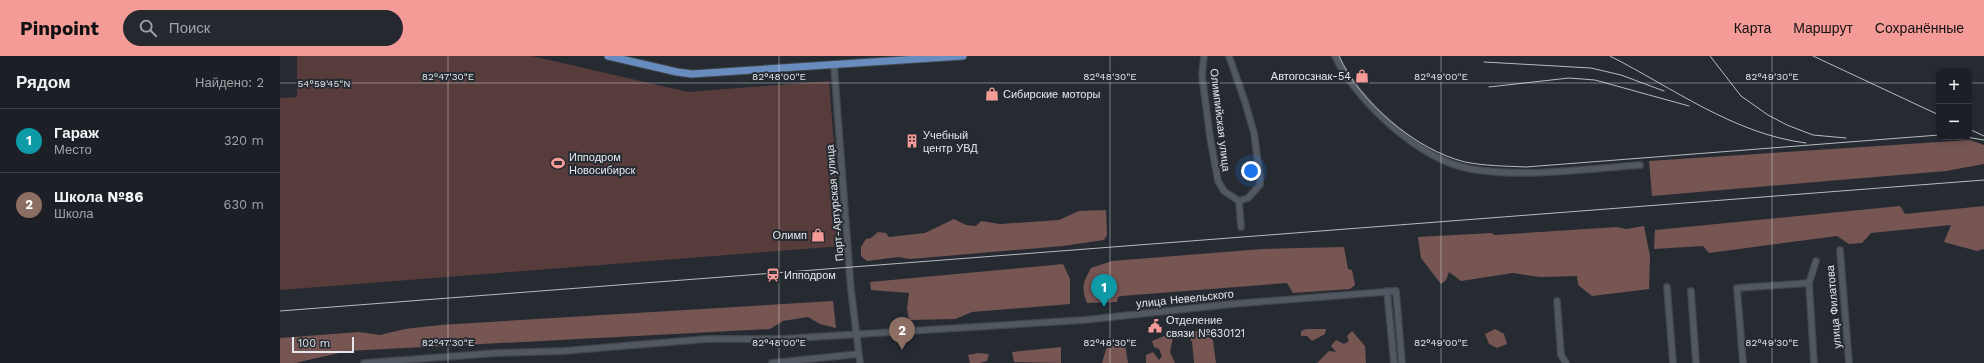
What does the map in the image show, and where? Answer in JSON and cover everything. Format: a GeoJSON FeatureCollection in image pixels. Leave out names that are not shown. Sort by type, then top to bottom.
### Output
{"type":"FeatureCollection","features":[{"type":"Feature","properties":{"kind":"main road"},"geometry":{"type":"LineString","coordinates":[[608,56],[692,74],[834,66],[963,56]]}},
{"type":"Feature","properties":{"kind":"street","name":"Олимпийская улица"},"geometry":{"type":"LineString","coordinates":[[1204,56],[1202,75],[1210,137],[1218,181],[1224,191],[1239,201],[1248,198],[1260,185],[1260,178],[1250,121],[1228,56]]}},
{"type":"Feature","properties":{"kind":"street"},"geometry":{"type":"LineString","coordinates":[[1336,56],[1345,74],[1375,111],[1392,127],[1429,152],[1447,162],[1471,169],[1513,172],[1640,165]]}},
{"type":"Feature","properties":{"kind":"street","name":"Порт-Артурская улица"},"geometry":{"type":"LineString","coordinates":[[834,66],[856,334],[860,363]]}},
{"type":"Feature","properties":{"kind":"street"},"geometry":{"type":"LineString","coordinates":[[1239,201],[1241,227]]}},
{"type":"Feature","properties":{"kind":"street","name":"улица Филатова"},"geometry":{"type":"LineString","coordinates":[[1840,250],[1849,363]]}},
{"type":"Feature","properties":{"kind":"street"},"geometry":{"type":"LineString","coordinates":[[1814,363],[1809,283],[1816,261]]}},
{"type":"Feature","properties":{"kind":"street"},"geometry":{"type":"LineString","coordinates":[[1743,363],[1738,288],[1809,283]]}},
{"type":"Feature","properties":{"kind":"street"},"geometry":{"type":"LineString","coordinates":[[1667,287],[1673,363]]}},
{"type":"Feature","properties":{"kind":"street"},"geometry":{"type":"LineString","coordinates":[[1388,291],[1394,363]]}},
{"type":"Feature","properties":{"kind":"street","name":"улица Невельского"},"geometry":{"type":"LineString","coordinates":[[364,363],[497,353],[563,351],[707,339],[781,338],[1084,320],[1240,303],[1388,291],[1396,291],[1402,363]]}},
{"type":"Feature","properties":{"kind":"street"},"geometry":{"type":"LineString","coordinates":[[1691,291],[1696,363]]}},
{"type":"Feature","properties":{"kind":"street"},"geometry":{"type":"LineString","coordinates":[[1557,301],[1561,355],[1566,363]]}},
{"type":"Feature","properties":{"kind":"street"},"geometry":{"type":"LineString","coordinates":[[772,363],[819,360],[858,354]]}},
{"type":"Feature","properties":{"kind":"shaded area","name":"Ипподром Новосибирск"},"geometry":{"type":"Polygon","coordinates":[[[297,56],[532,56],[688,92],[829,81],[842,246],[280,290],[280,98],[297,97],[297,56]]]}},
{"type":"Feature","properties":{"kind":"shaded area"},"geometry":{"type":"Polygon","coordinates":[[[1970,140],[1984,145],[1984,164],[1946,171],[1652,196],[1649,161],[1970,140]]]}},
{"type":"Feature","properties":{"kind":"shaded area"},"geometry":{"type":"Polygon","coordinates":[[[1900,206],[1905,214],[1984,206],[1984,249],[1977,251],[1944,242],[1951,225],[1871,233],[1862,243],[1849,244],[1837,236],[1709,253],[1703,246],[1654,249],[1655,230],[1900,206]]]}},
{"type":"Feature","properties":{"kind":"shaded area"},"geometry":{"type":"Polygon","coordinates":[[[1106,210],[1107,235],[1104,240],[1063,246],[910,259],[898,257],[867,261],[861,256],[861,247],[866,239],[871,238],[878,232],[886,233],[889,237],[925,233],[954,219],[966,225],[976,226],[981,221],[1000,224],[1059,220],[1079,211],[1106,210]]]}},
{"type":"Feature","properties":{"kind":"shaded area"},"geometry":{"type":"Polygon","coordinates":[[[1644,226],[1650,256],[1649,289],[1592,296],[1578,285],[1577,276],[1540,277],[1513,273],[1461,281],[1449,272],[1446,280],[1441,284],[1421,258],[1418,237],[1492,233],[1494,235],[1617,227],[1626,229],[1644,226]]]}},
{"type":"Feature","properties":{"kind":"shaded area"},"geometry":{"type":"Polygon","coordinates":[[[1344,247],[1348,269],[1352,270],[1355,285],[1350,289],[1293,293],[1287,283],[1121,296],[1118,297],[1117,302],[1087,303],[1084,293],[1086,278],[1091,268],[1112,261],[1262,249],[1344,247]]]}},
{"type":"Feature","properties":{"kind":"shaded area"},"geometry":{"type":"Polygon","coordinates":[[[1063,264],[1070,279],[1070,304],[972,312],[955,319],[909,320],[907,309],[909,293],[871,290],[870,282],[1063,264]]]}},
{"type":"Feature","properties":{"kind":"shaded area"},"geometry":{"type":"Polygon","coordinates":[[[833,301],[836,328],[820,324],[808,317],[783,321],[770,329],[348,351],[295,363],[280,363],[280,338],[359,332],[380,335],[405,329],[440,325],[833,301]]]}},
{"type":"Feature","properties":{"kind":"shaded area"},"geometry":{"type":"Polygon","coordinates":[[[1306,329],[1326,329],[1325,334],[1312,341],[1307,336],[1301,336],[1301,331],[1306,329]]]}},
{"type":"Feature","properties":{"kind":"shaded area"},"geometry":{"type":"Polygon","coordinates":[[[1495,329],[1504,334],[1507,344],[1497,348],[1489,344],[1485,334],[1495,329]]]}},
{"type":"Feature","properties":{"kind":"shaded area"},"geometry":{"type":"Polygon","coordinates":[[[1195,330],[1213,340],[1216,363],[1194,363],[1192,342],[1188,337],[1195,330]]]}},
{"type":"Feature","properties":{"kind":"shaded area"},"geometry":{"type":"Polygon","coordinates":[[[1352,331],[1365,346],[1366,363],[1317,363],[1329,351],[1336,352],[1331,346],[1336,340],[1344,344],[1349,341],[1347,336],[1352,331]]]}},
{"type":"Feature","properties":{"kind":"shaded area"},"geometry":{"type":"Polygon","coordinates":[[[1174,332],[1170,352],[1175,363],[1146,363],[1146,355],[1153,352],[1159,360],[1162,356],[1159,349],[1154,347],[1152,341],[1174,332]]]}},
{"type":"Feature","properties":{"kind":"shaded area"},"geometry":{"type":"Polygon","coordinates":[[[1120,343],[1125,344],[1128,363],[1102,363],[1107,346],[1120,343]]]}},
{"type":"Feature","properties":{"kind":"shaded area"},"geometry":{"type":"Polygon","coordinates":[[[1061,347],[1061,363],[1014,362],[1012,352],[1061,347]]]}},
{"type":"Feature","properties":{"kind":"shaded area"},"geometry":{"type":"Polygon","coordinates":[[[978,353],[989,354],[987,361],[970,363],[968,355],[978,353]]]}},
{"type":"Feature","properties":{"kind":"railway"},"geometry":{"type":"LineString","coordinates":[[1339,56],[1348,73],[1360,90],[1391,122],[1427,147],[1446,156],[1465,162],[1480,164],[1526,167],[1936,135]]}},
{"type":"Feature","properties":{"kind":"railway"},"geometry":{"type":"LineString","coordinates":[[1610,56],[1729,120],[1779,138],[1806,143]]}},
{"type":"Feature","properties":{"kind":"railway"},"geometry":{"type":"LineString","coordinates":[[1710,56],[1741,96],[1768,115],[1787,125],[1813,135],[1846,138]]}},
{"type":"Feature","properties":{"kind":"railway"},"geometry":{"type":"LineString","coordinates":[[1813,56],[1936,114]]}},
{"type":"Feature","properties":{"kind":"railway"},"geometry":{"type":"LineString","coordinates":[[1484,62],[1591,68],[1621,75],[1664,91]]}},
{"type":"Feature","properties":{"kind":"railway"},"geometry":{"type":"LineString","coordinates":[[1489,87],[1569,78],[1595,80],[1689,106]]}},
{"type":"Feature","properties":{"kind":"railway"},"geometry":{"type":"LineString","coordinates":[[1972,130],[1984,136]]}},
{"type":"Feature","properties":{"kind":"railway"},"geometry":{"type":"LineString","coordinates":[[1972,138],[1984,140]]}},
{"type":"Feature","properties":{"kind":"railway"},"geometry":{"type":"LineString","coordinates":[[280,311],[1984,180]]}},
{"type":"Feature","properties":{"kind":"place","name":"Автогосзнак-54"},"geometry":{"type":"Point","coordinates":[1362,76]}},
{"type":"Feature","properties":{"kind":"place","name":"Сибирские моторы"},"geometry":{"type":"Point","coordinates":[992,94]}},
{"type":"Feature","properties":{"kind":"place","name":"Учебный центр УВД"},"geometry":{"type":"Point","coordinates":[912,141]}},
{"type":"Feature","properties":{"kind":"place","name":"Ипподром Новосибирск"},"geometry":{"type":"Point","coordinates":[558,163]}},
{"type":"Feature","properties":{"kind":"place","name":"Олимп"},"geometry":{"type":"Point","coordinates":[818,235]}},
{"type":"Feature","properties":{"kind":"place","name":"Ипподром"},"geometry":{"type":"Point","coordinates":[773,275]}},
{"type":"Feature","properties":{"kind":"place","name":"Гараж"},"geometry":{"type":"Point","coordinates":[1104,307]}},
{"type":"Feature","properties":{"kind":"place","name":"Отделение связи №630121"},"geometry":{"type":"Point","coordinates":[1155,326]}},
{"type":"Feature","properties":{"kind":"place","name":"Школа №86"},"geometry":{"type":"Point","coordinates":[902,350]}}]}
